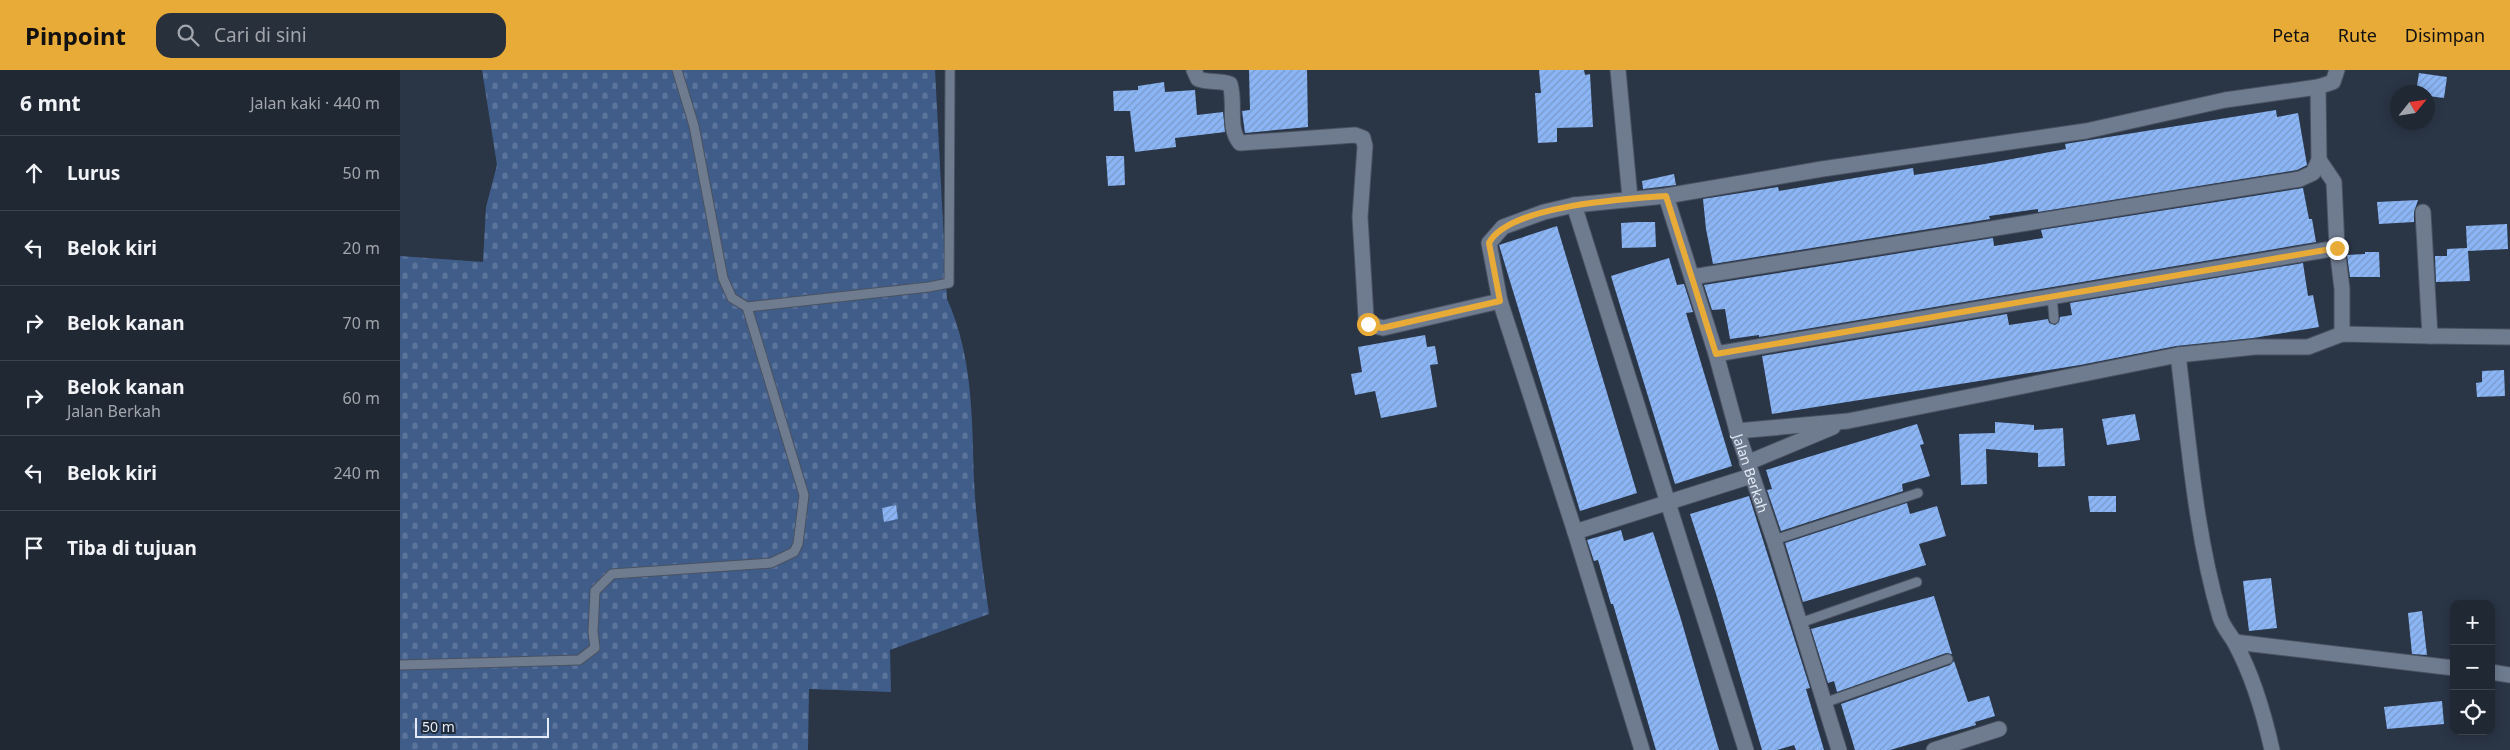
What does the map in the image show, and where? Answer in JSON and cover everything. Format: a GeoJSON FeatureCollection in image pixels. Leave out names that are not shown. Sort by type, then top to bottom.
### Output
{"type":"FeatureCollection","features":[{"type":"Feature","properties":{"kind":"street"},"geometry":{"type":"LineString","coordinates":[[1194,70],[1198,79],[1206,82],[1221,81],[1230,84],[1233,93],[1234,136],[1240,143],[1355,135],[1363,138],[1366,146],[1360,217],[1368,324],[1382,328],[1500,301]]}},
{"type":"Feature","properties":{"kind":"street"},"geometry":{"type":"LineString","coordinates":[[1618,70],[1630,198]]}},
{"type":"Feature","properties":{"kind":"street"},"geometry":{"type":"LineString","coordinates":[[1642,750],[1575,532],[1500,301],[1489,243],[1492,237],[1504,226],[1544,212],[1574,205],[1630,198],[1666,196],[1898,157],[2086,131],[2225,100],[2318,87],[2333,82],[2337,70]]}},
{"type":"Feature","properties":{"kind":"street"},"geometry":{"type":"LineString","coordinates":[[1692,277],[2300,179],[2313,172],[2319,160],[2318,87]]}},
{"type":"Feature","properties":{"kind":"street"},"geometry":{"type":"LineString","coordinates":[[2319,160],[2334,182],[2337,248],[2342,289],[2342,334]]}},
{"type":"Feature","properties":{"kind":"street","name":"Jalan Berkah"},"geometry":{"type":"LineString","coordinates":[[1666,196],[1716,354],[1749,470],[1774,540],[1839,750]]}},
{"type":"Feature","properties":{"kind":"street"},"geometry":{"type":"LineString","coordinates":[[1574,205],[1746,750]]}},
{"type":"Feature","properties":{"kind":"street"},"geometry":{"type":"LineString","coordinates":[[2423,212],[2430,336]]}},
{"type":"Feature","properties":{"kind":"street"},"geometry":{"type":"LineString","coordinates":[[1716,354],[2337,248]]}},
{"type":"Feature","properties":{"kind":"street"},"geometry":{"type":"LineString","coordinates":[[1737,431],[1848,421],[2178,355],[2255,347],[2308,347],[2342,334],[2510,337]]}},
{"type":"Feature","properties":{"kind":"street"},"geometry":{"type":"LineString","coordinates":[[2178,355],[2197,514],[2221,618],[2235,642],[2263,715],[2272,750]]}},
{"type":"Feature","properties":{"kind":"street"},"geometry":{"type":"LineString","coordinates":[[1575,532],[1668,503],[1749,470],[1848,421]]}},
{"type":"Feature","properties":{"kind":"street"},"geometry":{"type":"LineString","coordinates":[[2235,642],[2450,668]]}},
{"type":"Feature","properties":{"kind":"street"},"geometry":{"type":"LineString","coordinates":[[2495,673],[2510,675]]}},
{"type":"Feature","properties":{"kind":"street"},"geometry":{"type":"LineString","coordinates":[[1934,750],[1999,729]]}},
{"type":"Feature","properties":{"kind":"lane"},"geometry":{"type":"LineString","coordinates":[[678,70],[694,126],[723,278],[732,298],[747,307],[929,287],[949,283],[950,70]]}},
{"type":"Feature","properties":{"kind":"lane"},"geometry":{"type":"LineString","coordinates":[[2052,296],[2054,319]]}},
{"type":"Feature","properties":{"kind":"lane"},"geometry":{"type":"LineString","coordinates":[[400,664],[579,660],[595,648],[592,632],[596,591],[602,581],[612,574],[771,563],[794,552],[798,544],[804,495],[747,307]]}},
{"type":"Feature","properties":{"kind":"lane"},"geometry":{"type":"LineString","coordinates":[[1774,540],[1918,493]]}},
{"type":"Feature","properties":{"kind":"lane"},"geometry":{"type":"LineString","coordinates":[[1800,623],[1917,582]]}},
{"type":"Feature","properties":{"kind":"lane"},"geometry":{"type":"LineString","coordinates":[[1824,703],[1948,659]]}},
{"type":"Feature","properties":{"kind":"green space"},"geometry":{"type":"Polygon","coordinates":[[[482,70],[935,70],[947,299],[962,343],[970,388],[976,514],[989,614],[890,650],[891,692],[809,689],[808,750],[400,750],[400,256],[483,262],[486,207],[497,165],[482,70]]]}},
{"type":"Feature","properties":{"kind":"building"},"geometry":{"type":"Polygon","coordinates":[[[1249,70],[1307,70],[1308,127],[1245,133],[1242,111],[1250,110],[1249,70]]]}},
{"type":"Feature","properties":{"kind":"building"},"geometry":{"type":"Polygon","coordinates":[[[1539,70],[1584,70],[1585,75],[1590,74],[1593,127],[1557,128],[1557,142],[1538,143],[1535,93],[1541,93],[1539,70]]]}},
{"type":"Feature","properties":{"kind":"building"},"geometry":{"type":"Polygon","coordinates":[[[2419,73],[2447,77],[2444,98],[2435,97],[2435,85],[2417,85],[2419,73]]]}},
{"type":"Feature","properties":{"kind":"building"},"geometry":{"type":"Polygon","coordinates":[[[1164,82],[1165,92],[1195,90],[1197,115],[1223,112],[1225,132],[1175,138],[1176,147],[1135,152],[1130,111],[1114,111],[1113,91],[1138,90],[1138,86],[1164,82]]]}},
{"type":"Feature","properties":{"kind":"building"},"geometry":{"type":"Polygon","coordinates":[[[2276,110],[2277,117],[2298,113],[2307,165],[2297,170],[2038,212],[2038,209],[1989,216],[1990,219],[1713,264],[1706,229],[1703,199],[1778,187],[1779,191],[1913,168],[1914,175],[1985,164],[2066,149],[2065,144],[2276,110]]]}},
{"type":"Feature","properties":{"kind":"building"},"geometry":{"type":"Polygon","coordinates":[[[1106,156],[1124,156],[1125,185],[1108,186],[1106,156]]]}},
{"type":"Feature","properties":{"kind":"building"},"geometry":{"type":"Polygon","coordinates":[[[1674,174],[1676,185],[1643,189],[1642,181],[1674,174]]]}},
{"type":"Feature","properties":{"kind":"building"},"geometry":{"type":"Polygon","coordinates":[[[2303,188],[2316,242],[1759,337],[1759,335],[1730,339],[1725,309],[1712,310],[1704,285],[1993,238],[1994,246],[2043,238],[2041,230],[2303,188]]]}},
{"type":"Feature","properties":{"kind":"building"},"geometry":{"type":"Polygon","coordinates":[[[2418,200],[2414,212],[2414,222],[2379,224],[2377,202],[2418,200]]]}},
{"type":"Feature","properties":{"kind":"building"},"geometry":{"type":"Polygon","coordinates":[[[1655,222],[1656,247],[1622,248],[1621,223],[1655,222]]]}},
{"type":"Feature","properties":{"kind":"building"},"geometry":{"type":"Polygon","coordinates":[[[2507,224],[2508,249],[2468,251],[2470,281],[2436,282],[2435,256],[2447,256],[2447,249],[2467,248],[2466,226],[2507,224]]]}},
{"type":"Feature","properties":{"kind":"building"},"geometry":{"type":"Polygon","coordinates":[[[1557,226],[1637,493],[1580,511],[1499,245],[1557,226]]]}},
{"type":"Feature","properties":{"kind":"building"},"geometry":{"type":"Polygon","coordinates":[[[2365,252],[2379,252],[2380,277],[2350,277],[2347,255],[2365,254],[2365,252]]]}},
{"type":"Feature","properties":{"kind":"building"},"geometry":{"type":"Polygon","coordinates":[[[1669,258],[1677,285],[1684,284],[1693,312],[1686,313],[1732,466],[1675,484],[1611,276],[1669,258]]]}},
{"type":"Feature","properties":{"kind":"building"},"geometry":{"type":"Polygon","coordinates":[[[2303,263],[2308,296],[2313,295],[2319,327],[2253,338],[2176,346],[2080,365],[1772,414],[1762,356],[2007,314],[2009,325],[2048,319],[2049,323],[2055,325],[2059,322],[2060,317],[2072,315],[2070,303],[2303,263]]]}},
{"type":"Feature","properties":{"kind":"building"},"geometry":{"type":"Polygon","coordinates":[[[1425,335],[1427,347],[1435,346],[1438,364],[1430,365],[1437,407],[1381,418],[1375,391],[1355,395],[1351,374],[1362,372],[1358,347],[1425,335]]]}},
{"type":"Feature","properties":{"kind":"building"},"geometry":{"type":"Polygon","coordinates":[[[2504,370],[2505,396],[2477,397],[2476,383],[2482,382],[2482,371],[2504,370]]]}},
{"type":"Feature","properties":{"kind":"building"},"geometry":{"type":"Polygon","coordinates":[[[2135,414],[2140,440],[2107,445],[2102,419],[2135,414]]]}},
{"type":"Feature","properties":{"kind":"building"},"geometry":{"type":"Polygon","coordinates":[[[1995,422],[2034,425],[2034,430],[2063,428],[2065,466],[2038,467],[2038,453],[1986,449],[1987,484],[1961,485],[1959,434],[1995,433],[1995,422]]]}},
{"type":"Feature","properties":{"kind":"building"},"geometry":{"type":"Polygon","coordinates":[[[1917,424],[1924,444],[1920,445],[1930,476],[1902,484],[1903,491],[1781,531],[1767,490],[1772,489],[1766,470],[1917,424]]]}},
{"type":"Feature","properties":{"kind":"building"},"geometry":{"type":"Polygon","coordinates":[[[1749,496],[1810,688],[1806,689],[1824,750],[1796,750],[1794,745],[1777,750],[1762,750],[1716,594],[1690,514],[1749,496]]]}},
{"type":"Feature","properties":{"kind":"building"},"geometry":{"type":"Polygon","coordinates":[[[2088,496],[2116,496],[2116,512],[2090,512],[2088,496]]]}},
{"type":"Feature","properties":{"kind":"building"},"geometry":{"type":"Polygon","coordinates":[[[1907,503],[1910,514],[1937,506],[1946,536],[1919,544],[1926,565],[1803,602],[1785,543],[1907,503]]]}},
{"type":"Feature","properties":{"kind":"building"},"geometry":{"type":"Polygon","coordinates":[[[896,505],[898,519],[884,522],[882,508],[896,505]]]}},
{"type":"Feature","properties":{"kind":"building"},"geometry":{"type":"Polygon","coordinates":[[[1621,530],[1624,541],[1653,532],[1680,616],[1719,750],[1656,750],[1613,604],[1611,604],[1598,560],[1594,561],[1587,540],[1621,530]]]}},
{"type":"Feature","properties":{"kind":"building"},"geometry":{"type":"Polygon","coordinates":[[[2271,578],[2277,628],[2249,631],[2243,581],[2271,578]]]}},
{"type":"Feature","properties":{"kind":"building"},"geometry":{"type":"Polygon","coordinates":[[[1934,596],[1952,654],[1946,653],[1837,692],[1834,681],[1828,683],[1811,629],[1934,596]]]}},
{"type":"Feature","properties":{"kind":"building"},"geometry":{"type":"Polygon","coordinates":[[[2422,611],[2427,655],[2412,654],[2408,613],[2422,611]]]}},
{"type":"Feature","properties":{"kind":"building"},"geometry":{"type":"Polygon","coordinates":[[[1954,661],[1968,702],[1989,696],[1995,716],[1975,722],[1976,725],[1890,750],[1855,750],[1841,704],[1950,665],[1954,661]]]}},
{"type":"Feature","properties":{"kind":"building"},"geometry":{"type":"Polygon","coordinates":[[[2442,701],[2444,724],[2387,729],[2384,707],[2442,701]]]}},
{"type":"Feature","properties":{"kind":"route"},"geometry":{"type":"LineString","coordinates":[[1368,324],[1382,328],[1500,301],[1489,243],[1492,237],[1504,226],[1544,212],[1574,205],[1630,198],[1666,196],[1716,354],[2337,248]]}}]}
